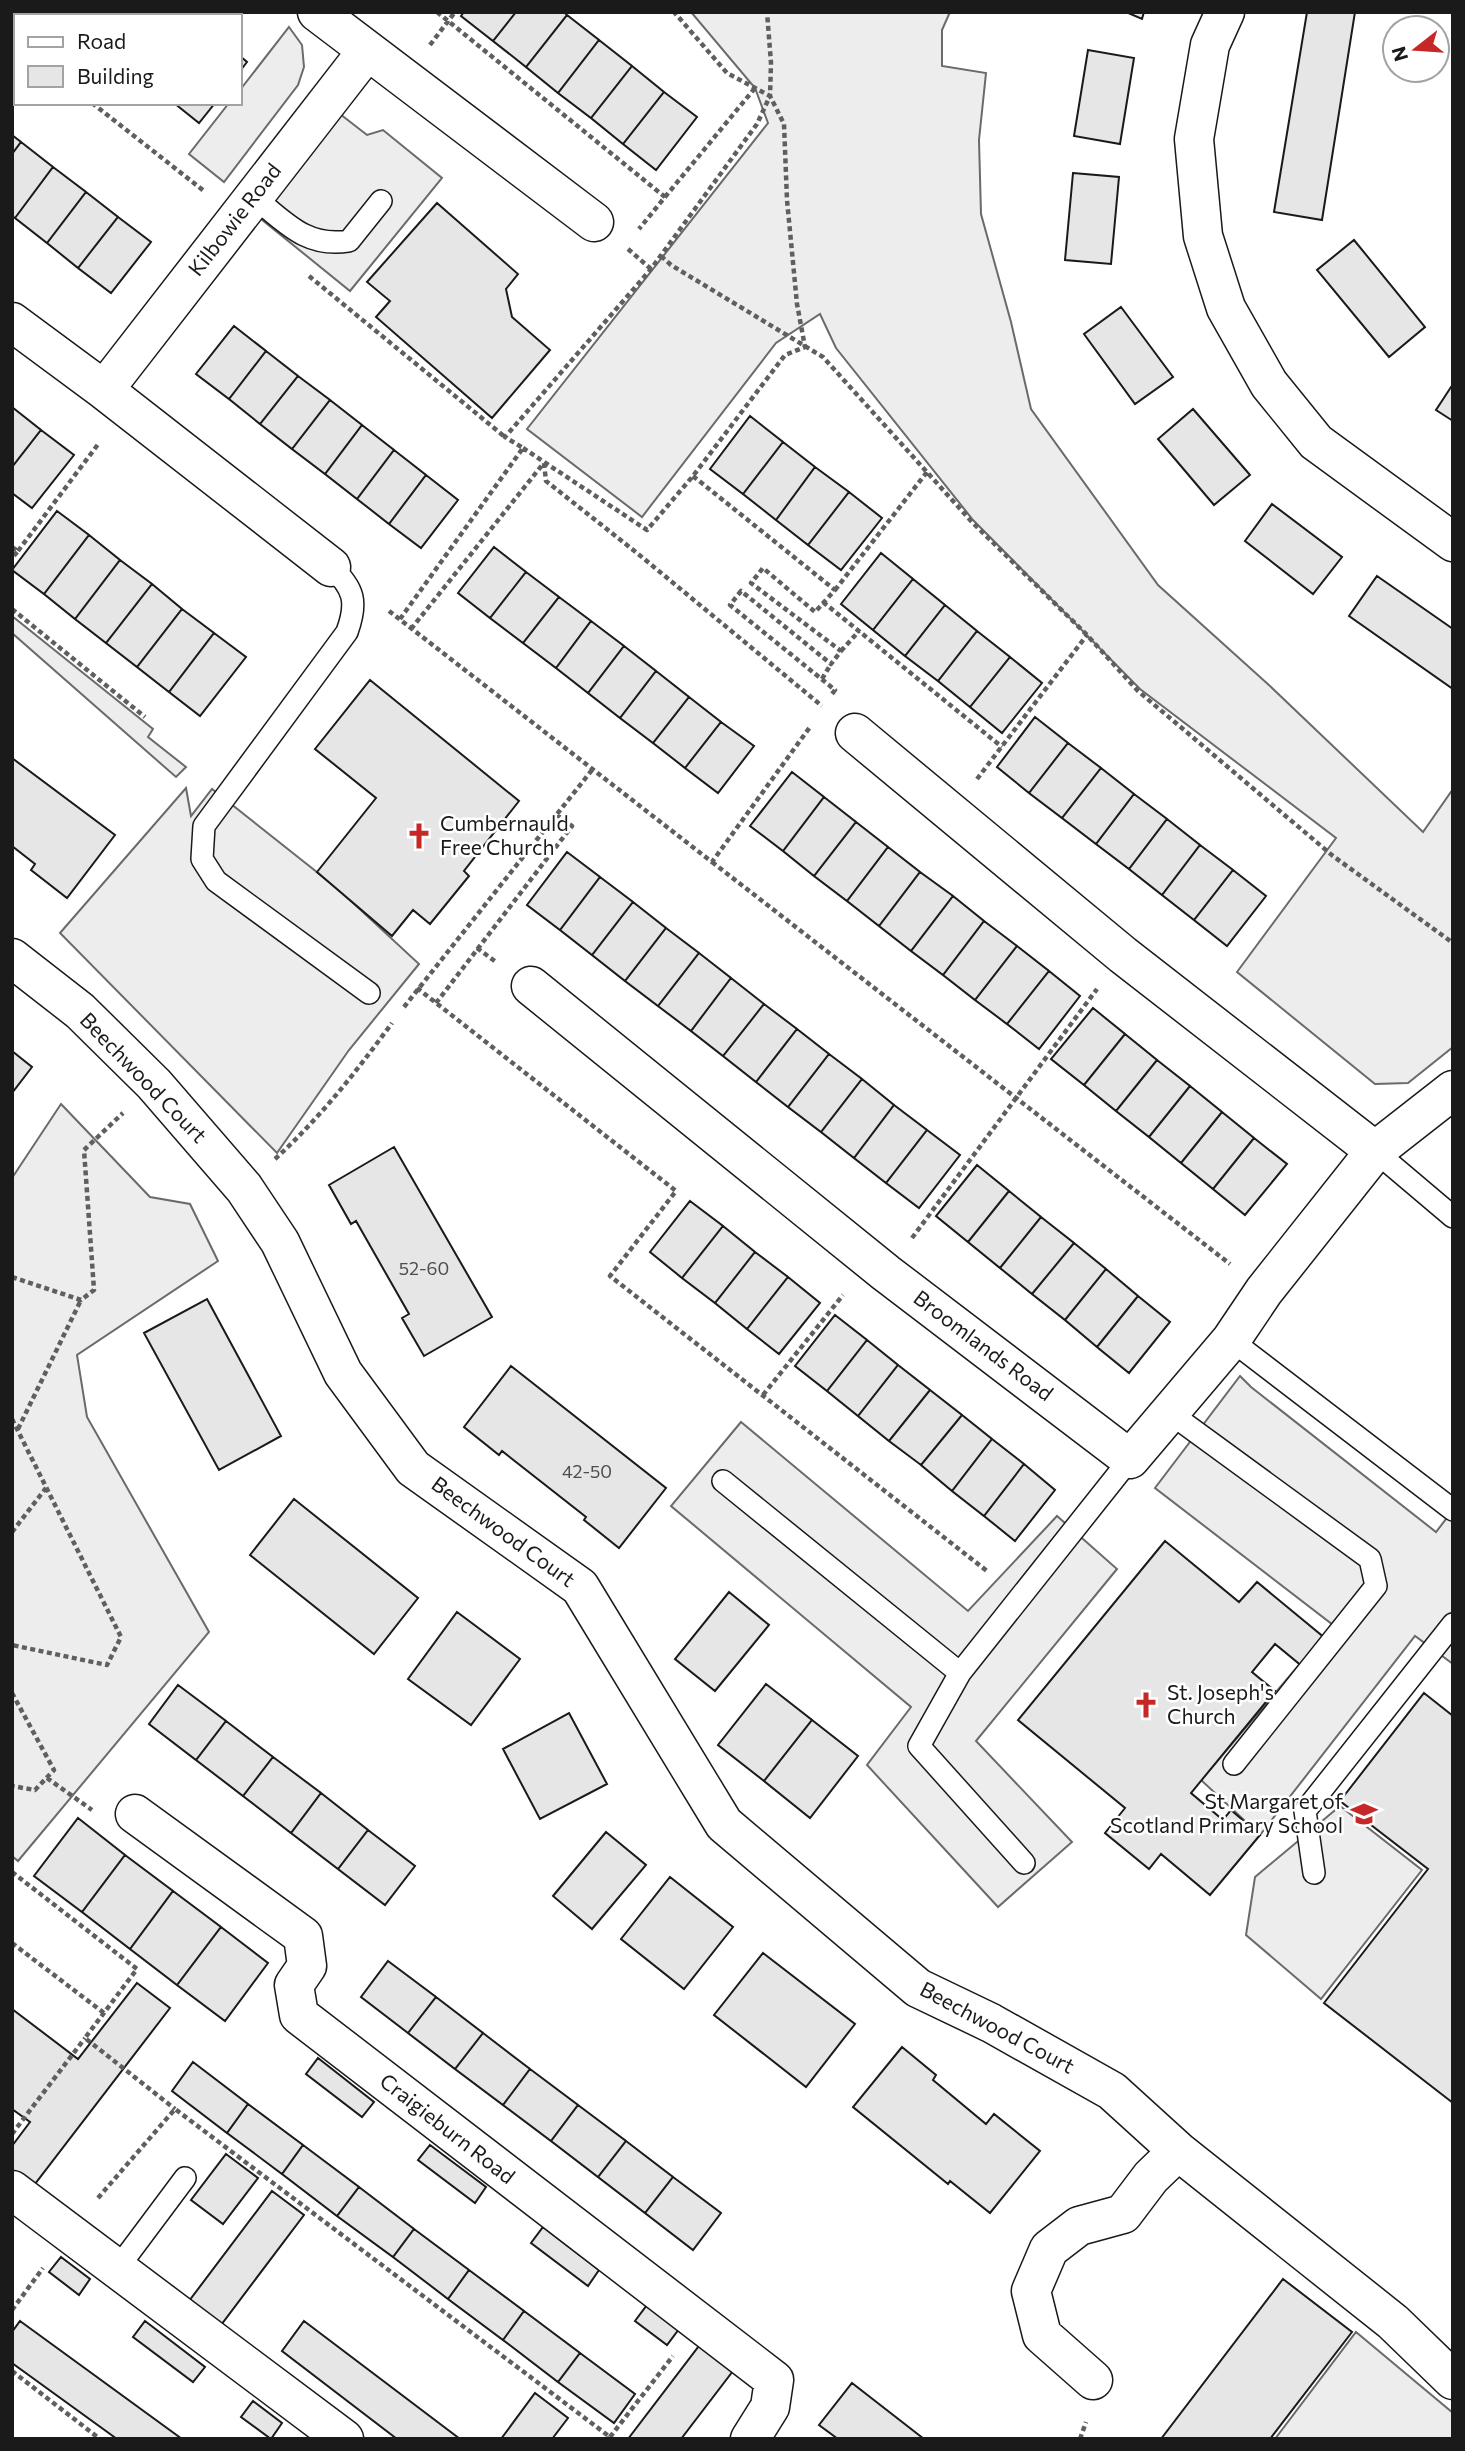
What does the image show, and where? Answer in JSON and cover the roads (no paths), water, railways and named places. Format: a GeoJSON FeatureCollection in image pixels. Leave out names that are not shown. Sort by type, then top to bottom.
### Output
{"type":"FeatureCollection","features":[{"type":"Feature","properties":{"kind":"street"},"geometry":{"type":"LineString","coordinates":[[317,12],[594,222]]}},
{"type":"Feature","properties":{"kind":"street"},"geometry":{"type":"LineString","coordinates":[[1225,12],[1210,45],[1194,139],[1203,236],[1226,308],[1269,384],[1316,442],[1453,541]]}},
{"type":"Feature","properties":{"kind":"street","name":"Kilbowie Road"},"geometry":{"type":"LineString","coordinates":[[115,399],[254,197],[367,51]]}},
{"type":"Feature","properties":{"kind":"street"},"geometry":{"type":"LineString","coordinates":[[12,322],[115,399],[342,582]]}},
{"type":"Feature","properties":{"kind":"street"},"geometry":{"type":"LineString","coordinates":[[855,733],[1123,955],[1375,1151]]}},
{"type":"Feature","properties":{"kind":"street","name":"Beechwood Court"},"geometry":{"type":"LineString","coordinates":[[12,958],[80,1011],[154,1084],[244,1188],[280,1242],[344,1373],[414,1468],[580,1587],[724,1824],[918,1988],[991,2023],[1112,2091],[1178,2151],[1393,2322],[1453,2380]]}},
{"type":"Feature","properties":{"kind":"street","name":"Broomlands Road"},"geometry":{"type":"LineString","coordinates":[[531,986],[879,1267],[1130,1459]]}},
{"type":"Feature","properties":{"kind":"street"},"geometry":{"type":"LineString","coordinates":[[1130,1459],[1231,1340],[1264,1291],[1375,1151],[1453,1090]]}},
{"type":"Feature","properties":{"kind":"street","name":"Craigieburn Road"},"geometry":{"type":"LineString","coordinates":[[135,1814],[303,1936],[307,1966],[294,1985],[299,2015],[774,2380],[770,2407],[750,2439]]}},
{"type":"Feature","properties":{"kind":"street"},"geometry":{"type":"LineString","coordinates":[[1093,2380],[1042,2335],[1031,2291],[1049,2249],[1079,2226],[1122,2214],[1151,2177],[1178,2151]]}},
{"type":"Feature","properties":{"kind":"street"},"geometry":{"type":"LineString","coordinates":[[12,2190],[344,2439]]}},
{"type":"Feature","properties":{"kind":"lane"},"geometry":{"type":"LineString","coordinates":[[254,197],[302,236],[331,244],[349,241],[381,201]]}},
{"type":"Feature","properties":{"kind":"lane"},"geometry":{"type":"LineString","coordinates":[[342,582],[353,617],[347,632],[204,826],[202,859],[216,881],[369,993]]}},
{"type":"Feature","properties":{"kind":"lane"},"geometry":{"type":"LineString","coordinates":[[1375,1151],[1453,1217]]}},
{"type":"Feature","properties":{"kind":"lane"},"geometry":{"type":"LineString","coordinates":[[1231,1340],[1453,1510]]}},
{"type":"Feature","properties":{"kind":"lane"},"geometry":{"type":"LineString","coordinates":[[1170,1413],[1370,1559],[1376,1586],[1234,1764]]}},
{"type":"Feature","properties":{"kind":"lane"},"geometry":{"type":"LineString","coordinates":[[1024,1863],[919,1746],[960,1673],[1130,1459]]}},
{"type":"Feature","properties":{"kind":"lane"},"geometry":{"type":"LineString","coordinates":[[723,1481],[960,1673]]}},
{"type":"Feature","properties":{"kind":"lane"},"geometry":{"type":"LineString","coordinates":[[1314,1873],[1305,1811],[1453,1624]]}},
{"type":"Feature","properties":{"kind":"lane"},"geometry":{"type":"LineString","coordinates":[[117,2269],[185,2178]]}},
{"type":"Feature","properties":{"kind":"place","name":"Cumbernauld Free Church"},"geometry":{"type":"Point","coordinates":[419,836]}},
{"type":"Feature","properties":{"kind":"place","name":"St. Joseph's Church"},"geometry":{"type":"Point","coordinates":[1146,1705]}},
{"type":"Feature","properties":{"kind":"place","name":"St Margaret of Scotland Primary School"},"geometry":{"type":"Point","coordinates":[1364,1814]}}]}
